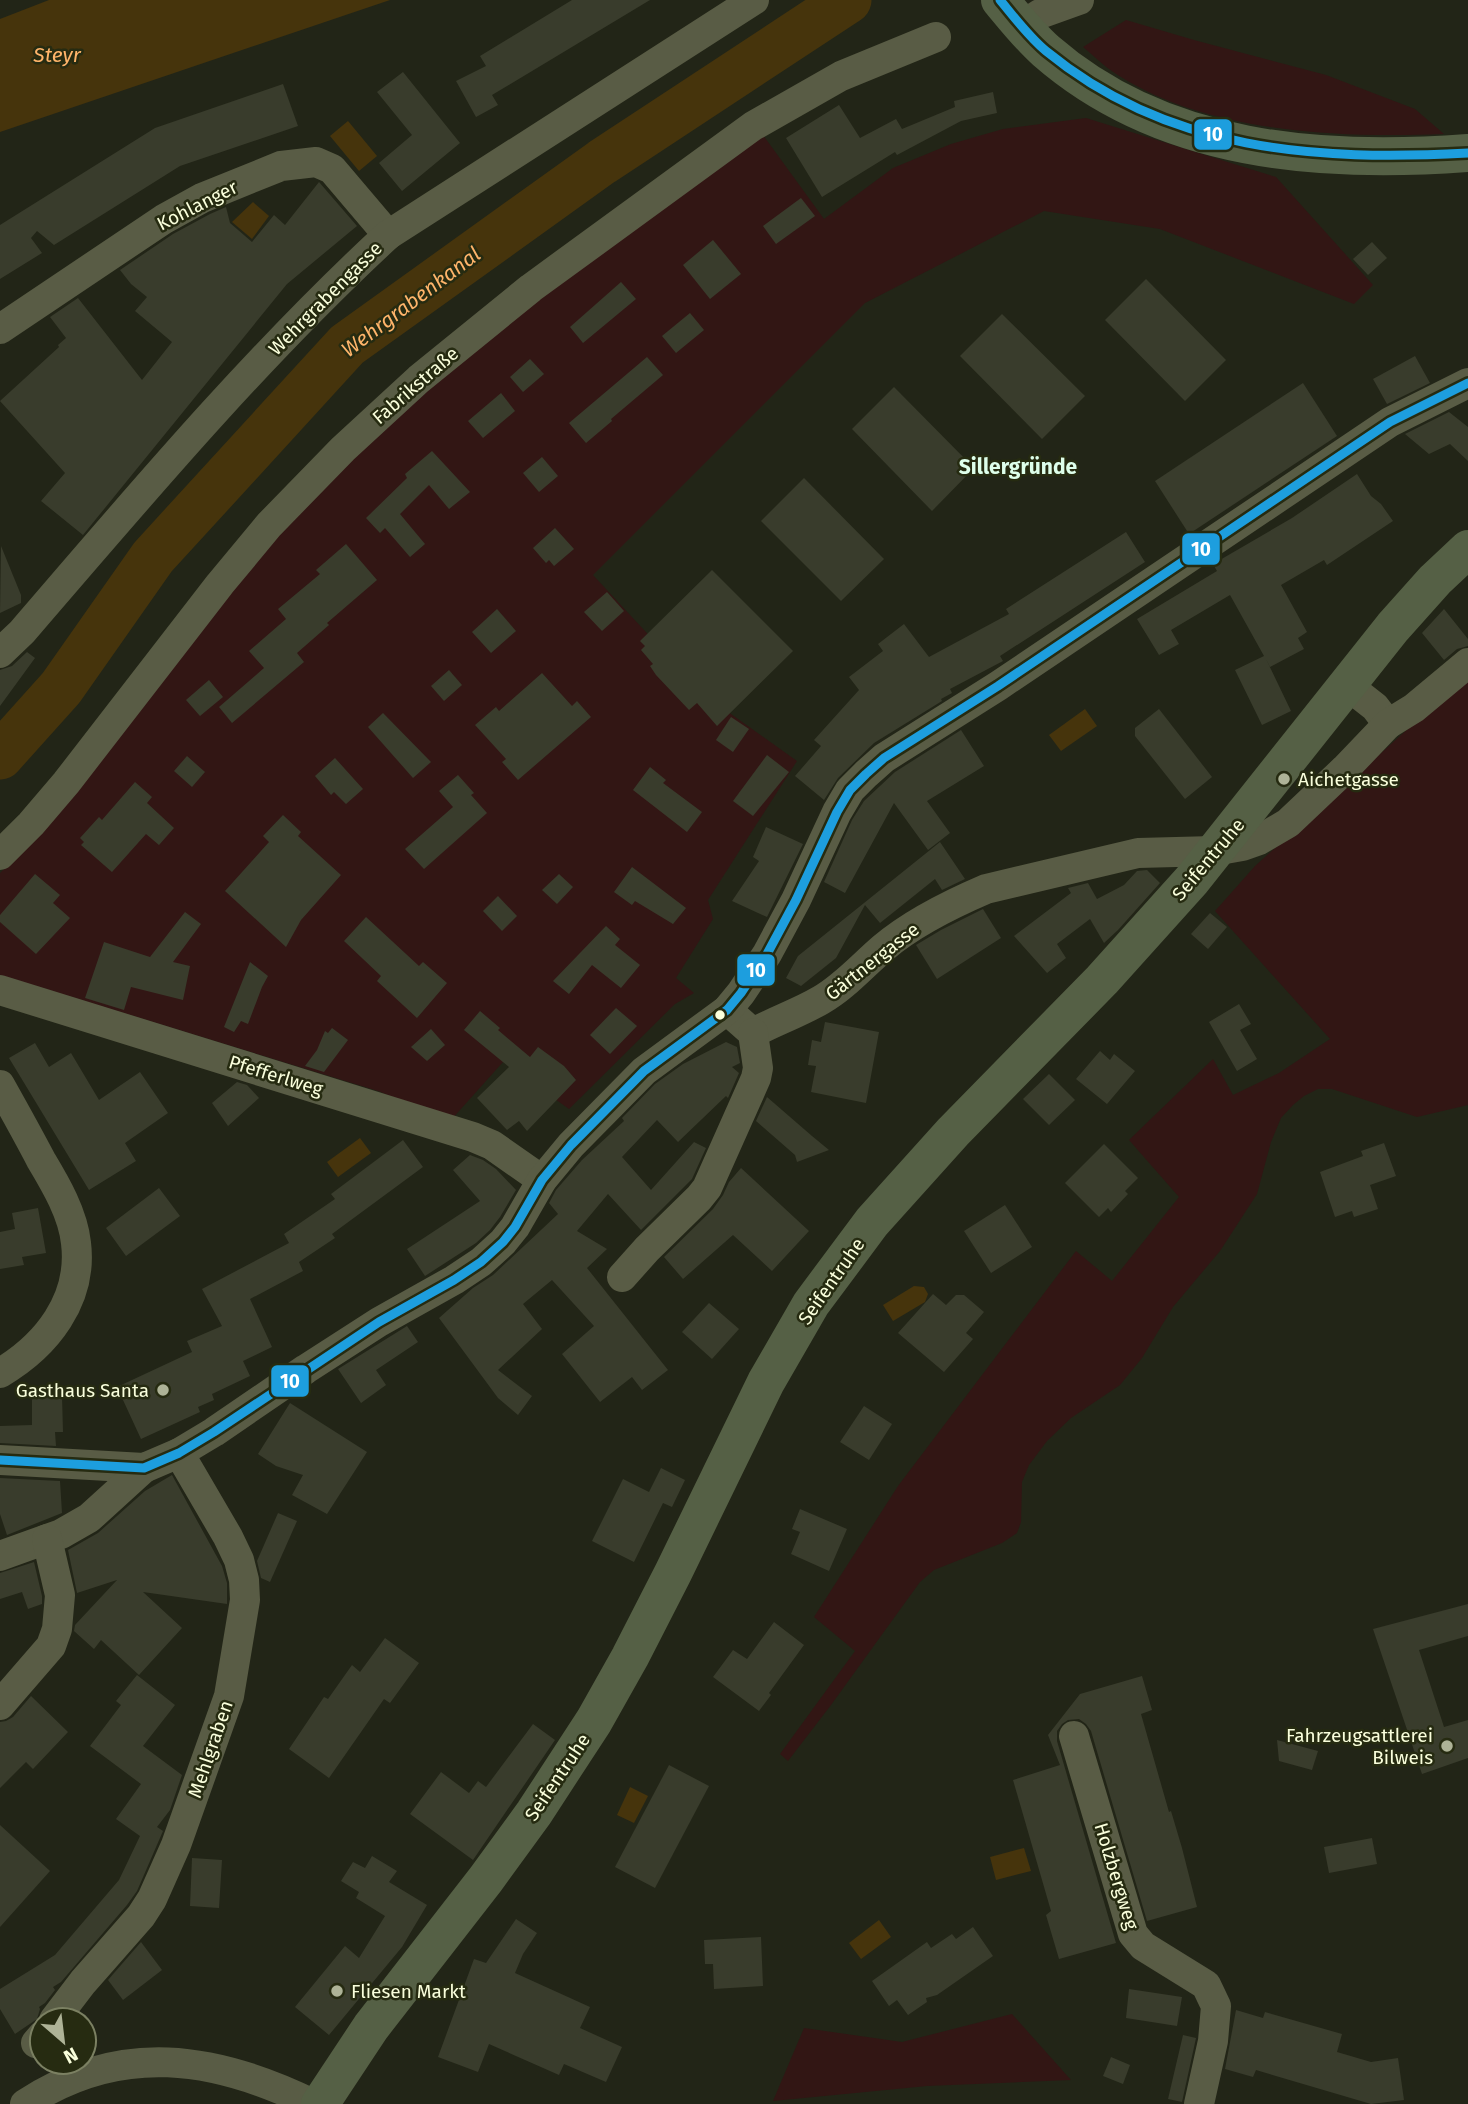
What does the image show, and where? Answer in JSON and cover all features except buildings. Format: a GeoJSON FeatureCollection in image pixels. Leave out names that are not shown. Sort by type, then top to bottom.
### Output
{"type":"FeatureCollection","features":[{"type":"Feature","properties":{"kind":"main road"},"geometry":{"type":"LineString","coordinates":[[1033,36],[1104,92],[1147,115],[1236,143],[1285,152],[1353,157],[1468,153]]}},
{"type":"Feature","properties":{"kind":"main road","name":"Seifentruhe"},"geometry":{"type":"LineString","coordinates":[[320,2104],[370,2027],[534,1813],[594,1721],[673,1573],[766,1382],[811,1304],[872,1222],[953,1132],[1102,980],[1191,866],[1337,698],[1392,627],[1468,549]]}},
{"type":"Feature","properties":{"kind":"street","name":"Wehrgrabengasse"},"geometry":{"type":"LineString","coordinates":[[0,653],[22,632],[218,409],[342,278],[388,235],[754,0]]}},
{"type":"Feature","properties":{"kind":"street"},"geometry":{"type":"LineString","coordinates":[[1033,36],[1041,14],[1079,0]]}},
{"type":"Feature","properties":{"kind":"street","name":"Fabrikstraße"},"geometry":{"type":"LineString","coordinates":[[0,855],[32,824],[66,783],[205,602],[269,526],[343,449],[419,379],[531,288],[753,126],[841,76],[936,37]]}},
{"type":"Feature","properties":{"kind":"street","name":"Kohlanger"},"geometry":{"type":"LineString","coordinates":[[0,328],[164,219],[202,198],[281,166],[316,162],[332,169],[388,235]]}},
{"type":"Feature","properties":{"kind":"street"},"geometry":{"type":"LineString","coordinates":[[0,1556],[54,1537],[89,1518],[145,1468],[179,1453],[214,1432],[306,1368],[481,1262],[515,1227],[542,1180],[571,1145],[644,1071],[727,1010],[768,954],[850,790],[884,758],[998,686],[1390,422],[1468,383]]}},
{"type":"Feature","properties":{"kind":"street"},"geometry":{"type":"LineString","coordinates":[[1191,866],[1214,851],[1259,840],[1288,823],[1388,724],[1414,708],[1468,663]]}},
{"type":"Feature","properties":{"kind":"street"},"geometry":{"type":"LineString","coordinates":[[1337,698],[1375,707],[1388,724]]}},
{"type":"Feature","properties":{"kind":"street","name":"Gärtnergasse"},"geometry":{"type":"LineString","coordinates":[[752,1033],[821,1001],[884,946],[966,898],[986,890],[1138,853],[1163,851],[1191,866]]}},
{"type":"Feature","properties":{"kind":"street","name":"Pfefferlweg"},"geometry":{"type":"LineString","coordinates":[[0,990],[473,1136],[492,1145],[542,1180]]}},
{"type":"Feature","properties":{"kind":"street"},"geometry":{"type":"LineString","coordinates":[[622,1277],[707,1188],[756,1078],[758,1068],[752,1033],[727,1010]]}},
{"type":"Feature","properties":{"kind":"street"},"geometry":{"type":"LineString","coordinates":[[0,1085],[56,1187],[70,1218],[76,1243],[76,1269],[70,1297],[60,1318],[44,1339],[25,1357],[0,1373]]}},
{"type":"Feature","properties":{"kind":"street","name":"Mehlgraben"},"geometry":{"type":"LineString","coordinates":[[65,2006],[141,1916],[152,1899],[176,1845],[229,1696],[245,1600],[244,1580],[229,1537],[179,1453]]}},
{"type":"Feature","properties":{"kind":"street"},"geometry":{"type":"LineString","coordinates":[[0,1460],[145,1468]]}},
{"type":"Feature","properties":{"kind":"street"},"geometry":{"type":"LineString","coordinates":[[0,1705],[51,1646],[57,1629],[60,1595],[54,1537]]}},
{"type":"Feature","properties":{"kind":"street","name":"Holzbergweg"},"geometry":{"type":"LineString","coordinates":[[1074,1736],[1133,1934],[1143,1946],[1206,1984],[1216,2006],[1213,2042],[1199,2104]]}},
{"type":"Feature","properties":{"kind":"street"},"geometry":{"type":"LineString","coordinates":[[25,2104],[63,2081],[91,2070],[164,2062],[199,2064],[244,2074],[313,2104]]}},
{"type":"Feature","properties":{"kind":"shaded area"},"geometry":{"type":"Polygon","coordinates":[[[1126,20],[1326,75],[1415,109],[1444,134],[1362,135],[1277,128],[1235,121],[1195,110],[1156,96],[1121,77],[1083,47],[1126,20]]]}},
{"type":"Feature","properties":{"kind":"shaded area"},"geometry":{"type":"Polygon","coordinates":[[[1086,118],[1276,177],[1373,285],[1354,304],[1160,229],[1044,211],[865,303],[593,575],[683,672],[731,714],[797,761],[708,900],[713,919],[676,978],[694,993],[675,1004],[569,1109],[503,1062],[451,1120],[378,1091],[0,975],[0,873],[167,664],[307,503],[459,356],[763,135],[824,219],[893,168],[951,144],[1003,129],[1086,118]]]}},
{"type":"Feature","properties":{"kind":"shaded area"},"geometry":{"type":"Polygon","coordinates":[[[1468,675],[1468,1105],[1417,1117],[1332,1089],[1318,1089],[1293,1105],[1281,1118],[1271,1142],[1257,1194],[1220,1251],[1173,1307],[1142,1358],[1120,1385],[1071,1418],[1047,1441],[1029,1465],[1022,1482],[1021,1522],[1017,1533],[1002,1543],[934,1570],[920,1582],[788,1761],[780,1754],[855,1651],[814,1617],[898,1486],[1076,1251],[1112,1281],[1179,1197],[1129,1140],[1213,1059],[1233,1095],[1279,1073],[1330,1039],[1215,911],[1255,866],[1468,675]]]}},
{"type":"Feature","properties":{"kind":"shaded area"},"geometry":{"type":"Polygon","coordinates":[[[1012,2014],[1071,2080],[927,2086],[773,2101],[804,2028],[902,2042],[1012,2014]]]}},
{"type":"Feature","properties":{"kind":"water","name":"Steyr"},"geometry":{"type":"Polygon","coordinates":[[[49,0],[390,0],[0,132],[0,19],[49,0]]]}},
{"type":"Feature","properties":{"kind":"water"},"geometry":{"type":"Polygon","coordinates":[[[348,121],[377,156],[359,171],[330,136],[348,121]]]}},
{"type":"Feature","properties":{"kind":"water"},"geometry":{"type":"Polygon","coordinates":[[[253,202],[269,216],[252,239],[232,222],[253,202]]]}},
{"type":"Feature","properties":{"kind":"water"},"geometry":{"type":"Polygon","coordinates":[[[1085,709],[1097,726],[1061,751],[1049,735],[1085,709]]]}},
{"type":"Feature","properties":{"kind":"water"},"geometry":{"type":"Polygon","coordinates":[[[360,1138],[371,1153],[338,1177],[327,1162],[360,1138]]]}},
{"type":"Feature","properties":{"kind":"water"},"geometry":{"type":"Polygon","coordinates":[[[914,1286],[924,1287],[928,1294],[925,1302],[893,1321],[883,1305],[914,1286]]]}},
{"type":"Feature","properties":{"kind":"water"},"geometry":{"type":"Polygon","coordinates":[[[630,1787],[648,1796],[634,1823],[617,1815],[630,1787]]]}},
{"type":"Feature","properties":{"kind":"water"},"geometry":{"type":"Polygon","coordinates":[[[1024,1848],[1031,1871],[996,1880],[990,1857],[1024,1848]]]}},
{"type":"Feature","properties":{"kind":"water"},"geometry":{"type":"Polygon","coordinates":[[[879,1920],[891,1937],[861,1959],[849,1943],[879,1920]]]}},
{"type":"Feature","properties":{"kind":"waterway","name":"Wehrgrabenkanal"},"geometry":{"type":"LineString","coordinates":[[0,756],[61,688],[153,557],[347,345],[602,162],[848,0]]}},
{"type":"Feature","properties":{"kind":"transit line","name":"10"},"geometry":{"type":"LineString","coordinates":[[1000,0],[1046,51],[1093,85],[1142,111],[1193,130],[1246,143],[1300,151],[1355,155],[1468,153]]}},
{"type":"Feature","properties":{"kind":"transit line","name":"10"},"geometry":{"type":"LineString","coordinates":[[0,1460],[144,1468],[179,1453],[214,1432],[379,1322],[481,1262],[515,1227],[542,1180],[571,1145],[644,1071],[727,1010],[741,993],[767,954],[796,900],[837,812],[850,790],[866,774],[884,758],[998,686],[1390,422],[1468,383]]}},
{"type":"Feature","properties":{"kind":"place","name":"Aichetgasse"},"geometry":{"type":"Point","coordinates":[1284,779]}},
{"type":"Feature","properties":{"kind":"place","name":"Gasthaus Santa"},"geometry":{"type":"Point","coordinates":[163,1390]}},
{"type":"Feature","properties":{"kind":"place","name":"Fahrzeugsattlerei Bilweis"},"geometry":{"type":"Point","coordinates":[1447,1746]}},
{"type":"Feature","properties":{"kind":"place","name":"Fliesen Markt"},"geometry":{"type":"Point","coordinates":[337,1991]}},
{"type":"Feature","properties":{"kind":"district","name":"Sillergründe"},"geometry":{"type":"Point","coordinates":[1018,467]}}]}
